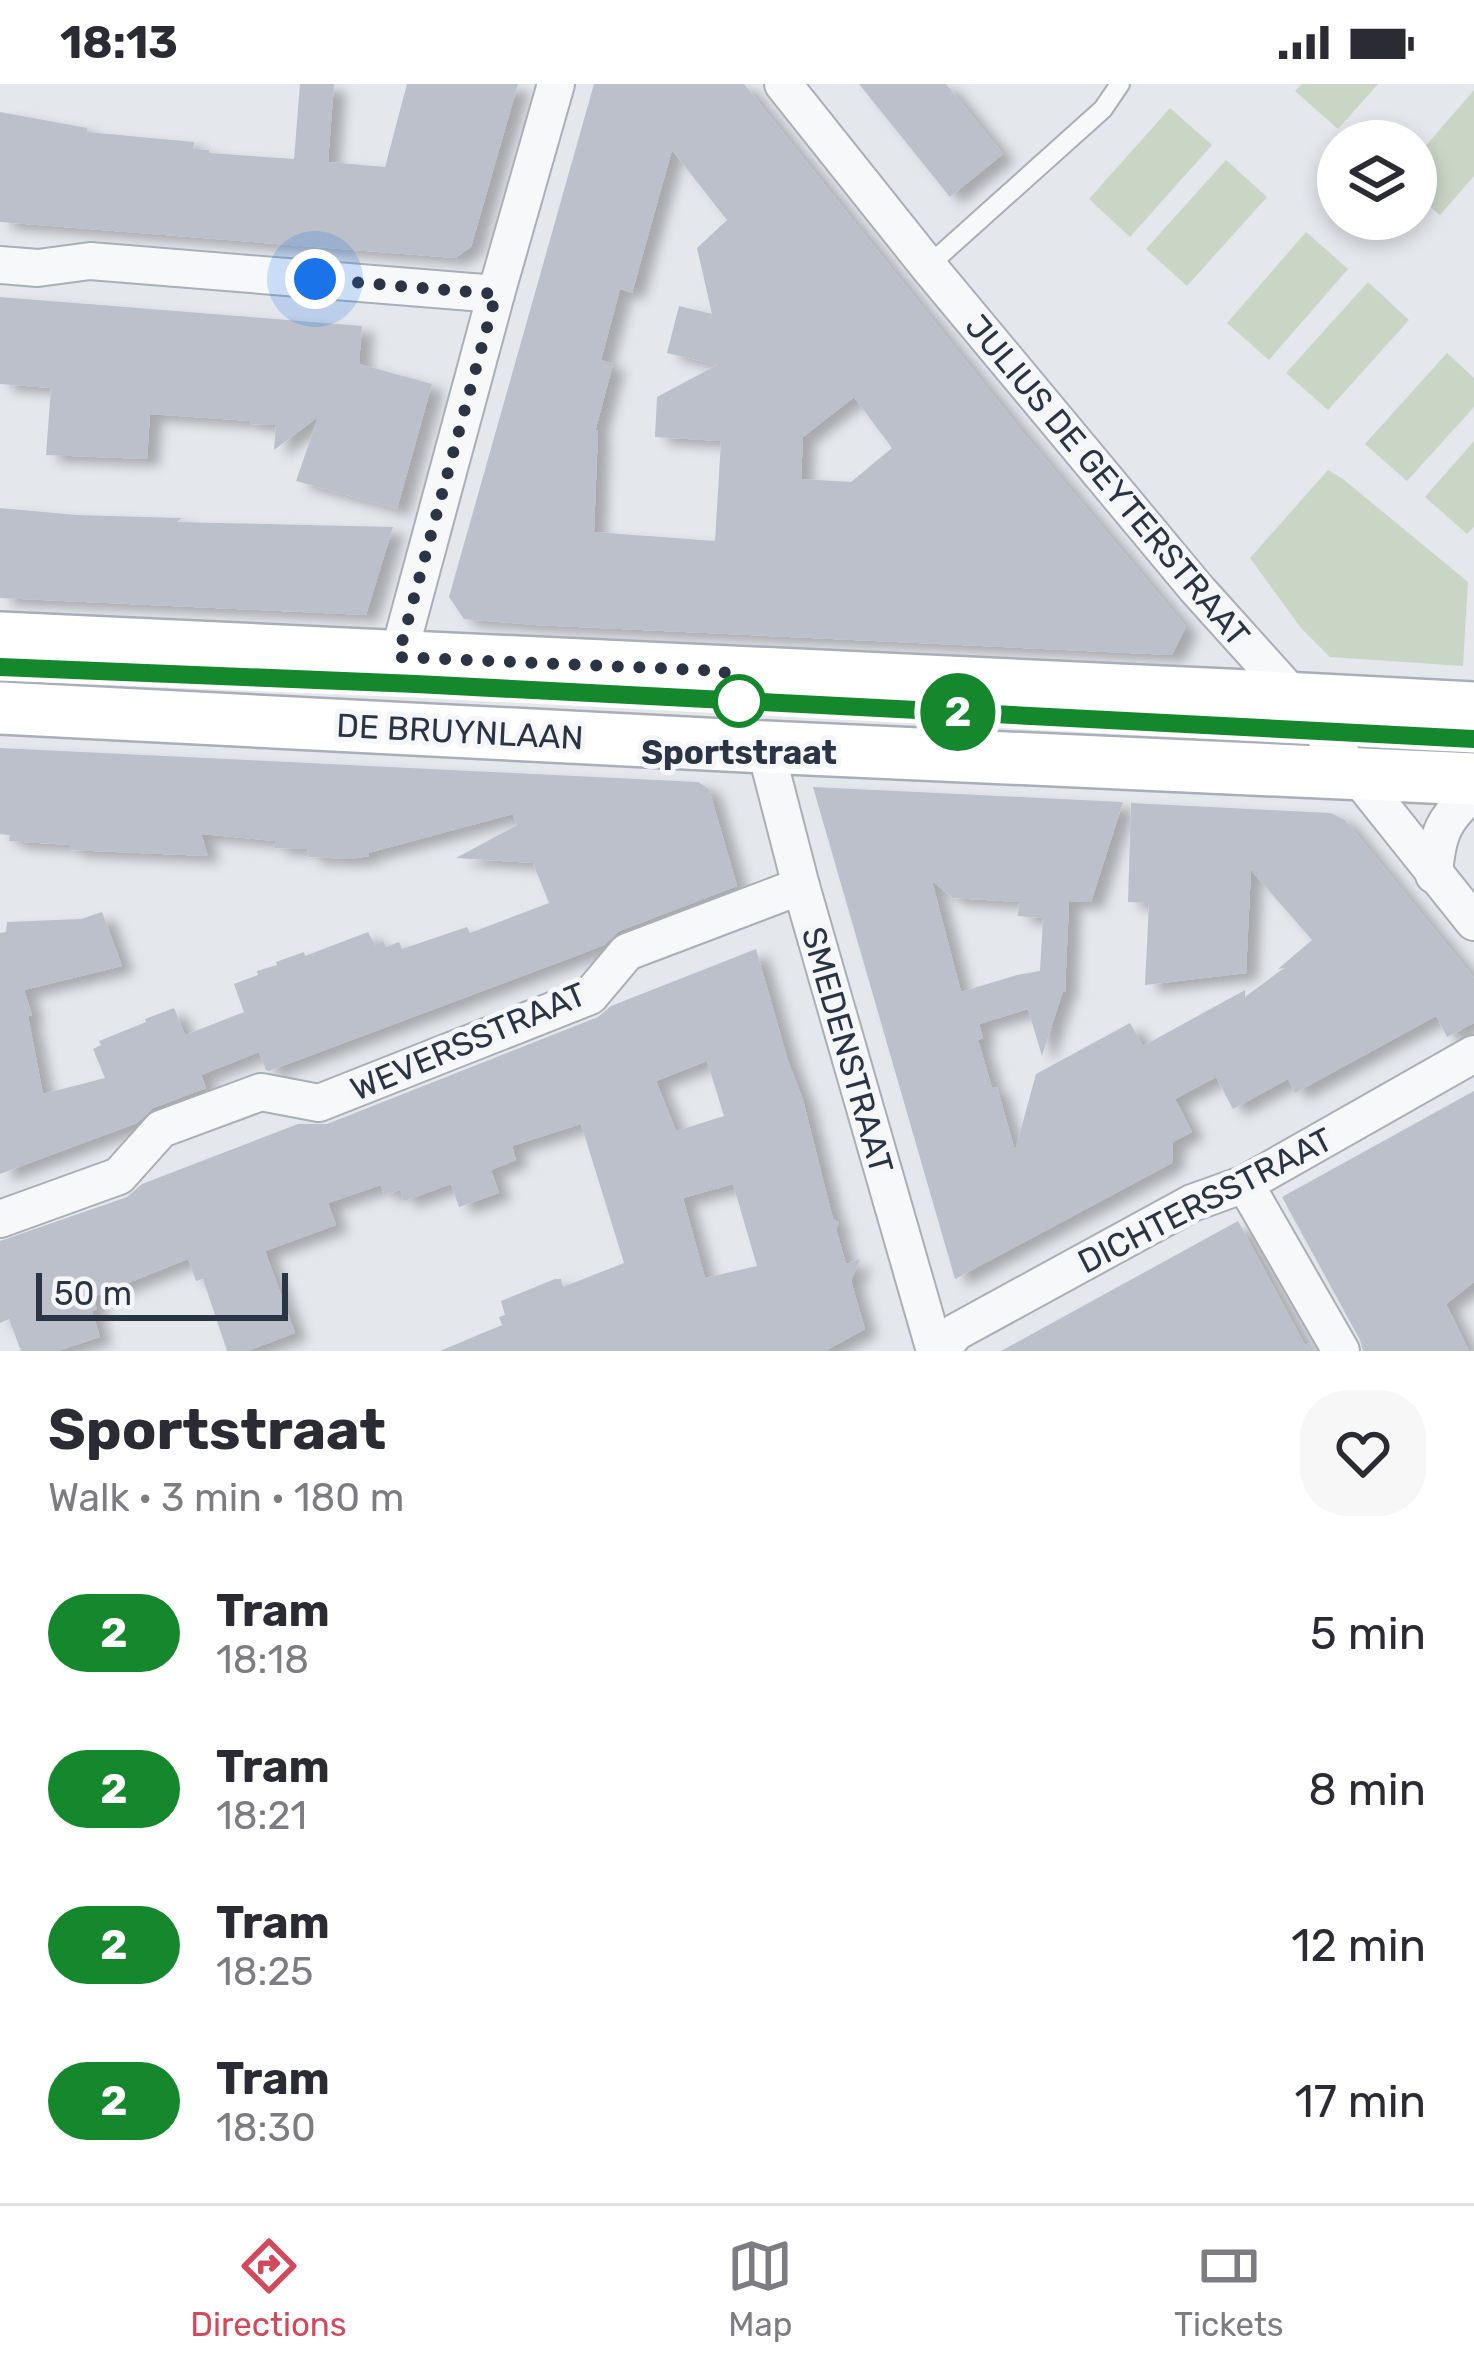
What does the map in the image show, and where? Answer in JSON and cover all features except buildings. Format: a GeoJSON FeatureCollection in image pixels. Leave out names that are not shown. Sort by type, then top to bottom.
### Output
{"type":"FeatureCollection","features":[{"type":"Feature","properties":{"kind":"main road"},"geometry":{"type":"LineString","coordinates":[[0,638],[1474,709]]}},
{"type":"Feature","properties":{"kind":"main road","name":"DE BRUYNLAAN"},"geometry":{"type":"LineString","coordinates":[[0,708],[1474,779]]}},
{"type":"Feature","properties":{"kind":"street"},"geometry":{"type":"LineString","coordinates":[[398,657],[556,84]]}},
{"type":"Feature","properties":{"kind":"street","name":"JULIUS DE GEYTERSTRAAT"},"geometry":{"type":"LineString","coordinates":[[783,84],[1196,588],[1295,698],[1474,922]]}},
{"type":"Feature","properties":{"kind":"street"},"geometry":{"type":"LineString","coordinates":[[0,265],[38,268],[89,260],[496,294]]}},
{"type":"Feature","properties":{"kind":"street","name":"SMEDENSTRAAT"},"geometry":{"type":"LineString","coordinates":[[764,748],[938,1351]]}},
{"type":"Feature","properties":{"kind":"street"},"geometry":{"type":"LineString","coordinates":[[1434,875],[1441,829],[1474,792]]}},
{"type":"Feature","properties":{"kind":"street","name":"WEVERSSTRAAT"},"geometry":{"type":"LineString","coordinates":[[0,1219],[119,1176],[161,1129],[261,1093],[320,1103],[590,996],[627,952],[801,886]]}},
{"type":"Feature","properties":{"kind":"street","name":"DICHTERSSTRAAT"},"geometry":{"type":"LineString","coordinates":[[938,1351],[956,1332],[1192,1203],[1245,1184],[1474,1054]]}},
{"type":"Feature","properties":{"kind":"street"},"geometry":{"type":"LineString","coordinates":[[1245,1184],[1340,1351]]}},
{"type":"Feature","properties":{"kind":"lane"},"geometry":{"type":"LineString","coordinates":[[928,266],[1103,109],[1120,84]]}},
{"type":"Feature","properties":{"kind":"green space"},"geometry":{"type":"Polygon","coordinates":[[[1302,84],[1378,84],[1346,120],[1328,120],[1295,91],[1302,84]]]}},
{"type":"Feature","properties":{"kind":"green space"},"geometry":{"type":"Polygon","coordinates":[[[1474,90],[1474,176],[1440,215],[1437,212],[1437,133],[1474,90]]]}},
{"type":"Feature","properties":{"kind":"green space"},"geometry":{"type":"Polygon","coordinates":[[[1170,108],[1212,145],[1130,237],[1089,199],[1170,108]]]}},
{"type":"Feature","properties":{"kind":"green space"},"geometry":{"type":"Polygon","coordinates":[[[1226,160],[1267,197],[1187,286],[1146,249],[1226,160]]]}},
{"type":"Feature","properties":{"kind":"green space"},"geometry":{"type":"Polygon","coordinates":[[[1306,232],[1348,269],[1269,360],[1227,323],[1306,232]]]}},
{"type":"Feature","properties":{"kind":"green space"},"geometry":{"type":"Polygon","coordinates":[[[1368,282],[1409,320],[1328,410],[1286,373],[1368,282]]]}},
{"type":"Feature","properties":{"kind":"green space"},"geometry":{"type":"Polygon","coordinates":[[[1447,353],[1474,378],[1474,407],[1407,481],[1365,444],[1447,353]]]}},
{"type":"Feature","properties":{"kind":"green space"},"geometry":{"type":"Polygon","coordinates":[[[1474,441],[1474,527],[1467,534],[1425,497],[1474,441]]]}},
{"type":"Feature","properties":{"kind":"green space"},"geometry":{"type":"Polygon","coordinates":[[[1328,470],[1468,582],[1463,666],[1330,657],[1301,628],[1250,558],[1328,470]]]}},
{"type":"Feature","properties":{"kind":"tram line"},"geometry":{"type":"LineString","coordinates":[[0,667],[1474,739]]}},
{"type":"Feature","properties":{"kind":"tram line","name":"2"},"geometry":{"type":"LineString","coordinates":[[0,667],[1474,739]]}},
{"type":"Feature","properties":{"kind":"place","name":"Sportstraat"},"geometry":{"type":"Point","coordinates":[739,701]}},
{"type":"Feature","properties":{"kind":"route"},"geometry":{"type":"LineString","coordinates":[[315,279],[496,294],[398,657],[724,671],[739,701]]}}]}
